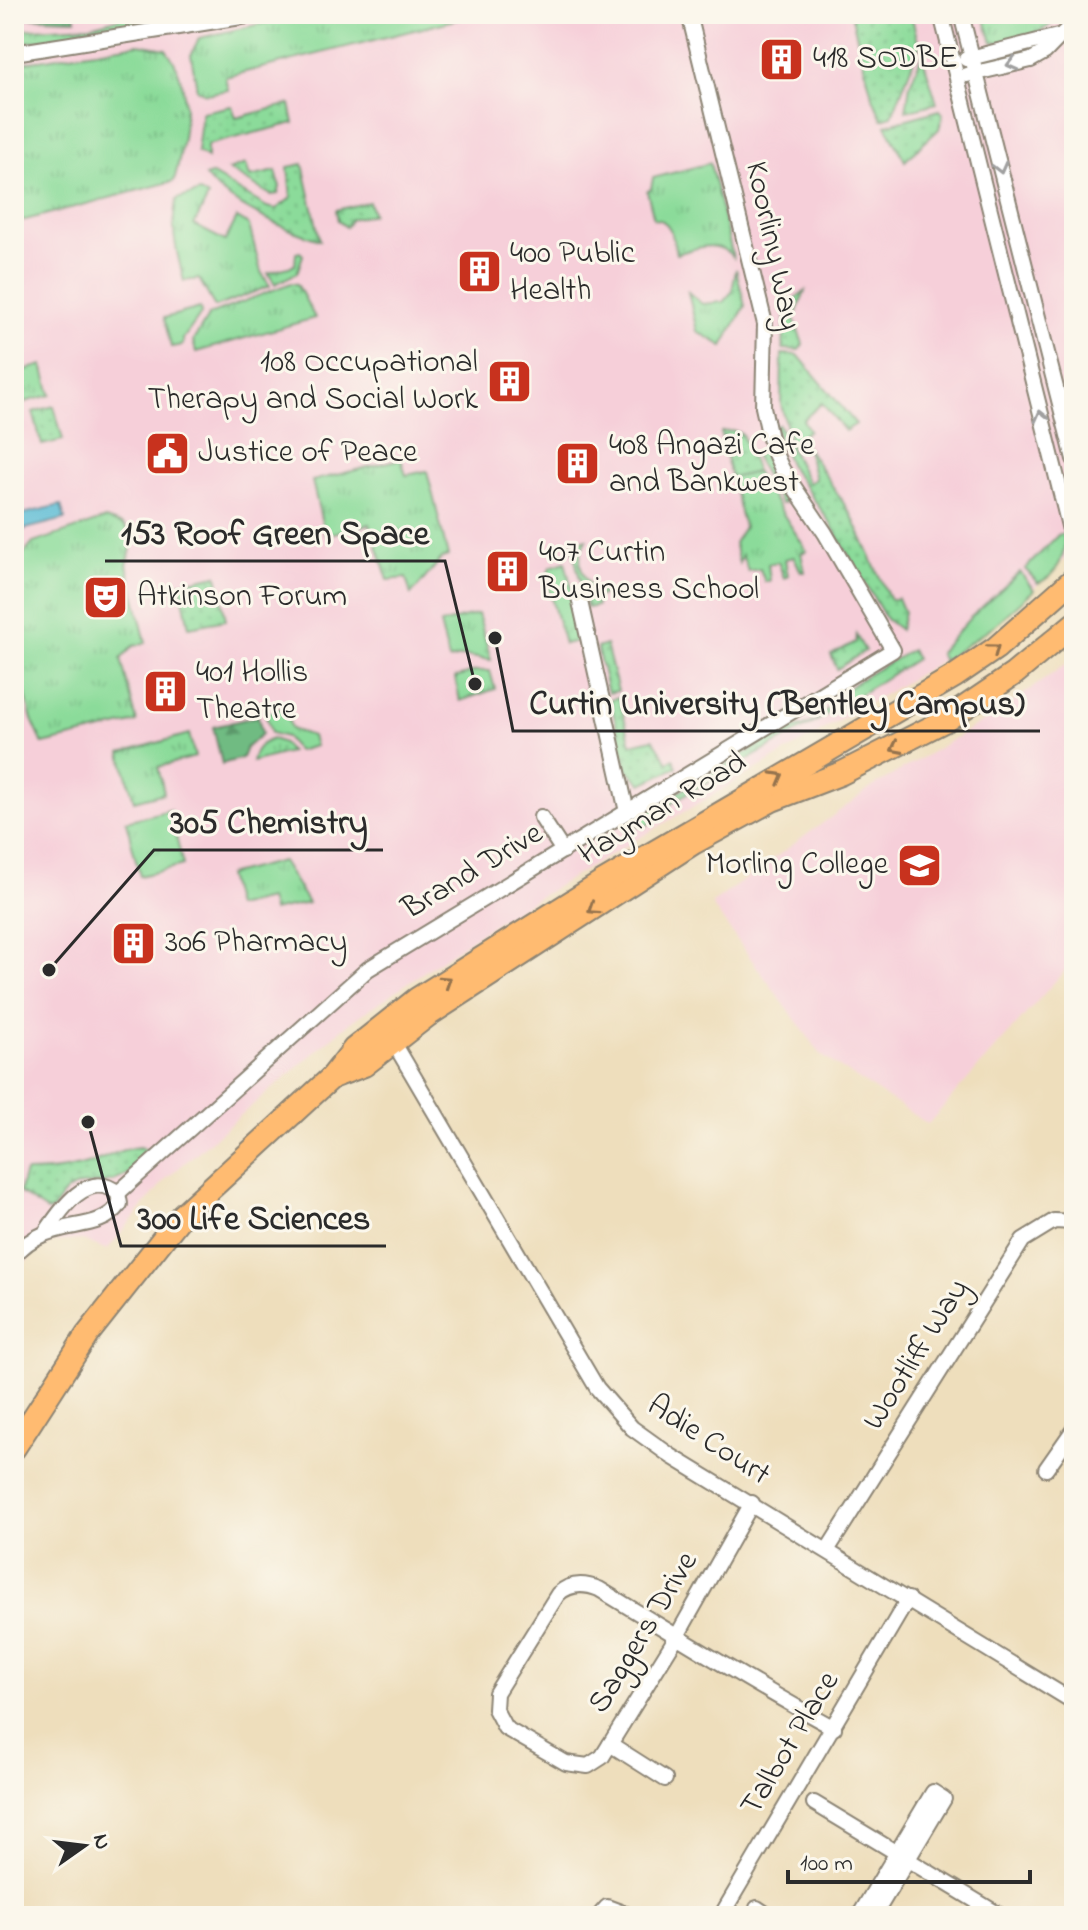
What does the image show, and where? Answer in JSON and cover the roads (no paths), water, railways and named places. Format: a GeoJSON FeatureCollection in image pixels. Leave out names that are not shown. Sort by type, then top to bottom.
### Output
{"type":"FeatureCollection","features":[{"type":"Feature","properties":{"kind":"main road","name":"Hayman Road"},"geometry":{"type":"LineString","coordinates":[[14,1448],[87,1335],[182,1215],[332,1077],[364,1065],[417,999],[686,830],[955,676],[996,648],[1074,579]]}},
{"type":"Feature","properties":{"kind":"main road","name":"Hayman Road"},"geometry":{"type":"LineString","coordinates":[[388,1034],[428,1015],[693,843],[772,800],[842,773],[946,720],[1014,674],[1074,624]]}},
{"type":"Feature","properties":{"kind":"street"},"geometry":{"type":"LineString","coordinates":[[14,53],[260,14]]}},
{"type":"Feature","properties":{"kind":"street","name":"Koorliny Way"},"geometry":{"type":"LineString","coordinates":[[689,14],[765,324],[763,407],[772,447],[787,478],[825,533],[893,650]]}},
{"type":"Feature","properties":{"kind":"street"},"geometry":{"type":"LineString","coordinates":[[941,14],[1074,546]]}},
{"type":"Feature","properties":{"kind":"street"},"geometry":{"type":"LineString","coordinates":[[961,14],[1074,459]]}},
{"type":"Feature","properties":{"kind":"street"},"geometry":{"type":"LineString","coordinates":[[954,61],[974,65],[1031,60],[1045,52],[1074,22]]}},
{"type":"Feature","properties":{"kind":"street"},"geometry":{"type":"LineString","coordinates":[[958,78],[974,65]]}},
{"type":"Feature","properties":{"kind":"street"},"geometry":{"type":"LineString","coordinates":[[579,597],[627,812]]}},
{"type":"Feature","properties":{"kind":"street","name":"Brand Drive"},"geometry":{"type":"LineString","coordinates":[[118,1193],[368,969],[893,650]]}},
{"type":"Feature","properties":{"kind":"street"},"geometry":{"type":"LineString","coordinates":[[541,817],[563,851]]}},
{"type":"Feature","properties":{"kind":"street","name":"Adie Court"},"geometry":{"type":"LineString","coordinates":[[388,1034],[612,1408],[660,1448],[1074,1702]]}},
{"type":"Feature","properties":{"kind":"street","name":"Brand Drive"},"geometry":{"type":"LineString","coordinates":[[14,1256],[46,1232],[73,1195],[106,1187],[118,1193]]}},
{"type":"Feature","properties":{"kind":"street","name":"Brand Drive"},"geometry":{"type":"LineString","coordinates":[[46,1232],[74,1223],[92,1224],[109,1216],[120,1204],[118,1193]]}},
{"type":"Feature","properties":{"kind":"street"},"geometry":{"type":"LineString","coordinates":[[65,1205],[66,1217],[74,1223]]}},
{"type":"Feature","properties":{"kind":"street","name":"Wootliff Way"},"geometry":{"type":"LineString","coordinates":[[828,1549],[1023,1240],[1054,1221],[1074,1222]]}},
{"type":"Feature","properties":{"kind":"street"},"geometry":{"type":"LineString","coordinates":[[1046,1469],[1074,1429]]}},
{"type":"Feature","properties":{"kind":"street","name":"Saggers Drive"},"geometry":{"type":"LineString","coordinates":[[677,1636],[599,1589],[577,1585],[565,1588],[558,1594],[496,1693],[494,1701],[505,1728],[566,1763],[588,1766],[602,1757],[677,1636],[752,1503]]}},
{"type":"Feature","properties":{"kind":"street","name":"Talbot Place"},"geometry":{"type":"LineString","coordinates":[[721,1916],[908,1599]]}},
{"type":"Feature","properties":{"kind":"street"},"geometry":{"type":"LineString","coordinates":[[677,1636],[834,1728]]}},
{"type":"Feature","properties":{"kind":"street"},"geometry":{"type":"LineString","coordinates":[[610,1744],[665,1779]]}},
{"type":"Feature","properties":{"kind":"street"},"geometry":{"type":"LineString","coordinates":[[814,1803],[1001,1916]]}},
{"type":"Feature","properties":{"kind":"street"},"geometry":{"type":"LineString","coordinates":[[859,1916],[902,1857]]}},
{"type":"Feature","properties":{"kind":"street"},"geometry":{"type":"LineString","coordinates":[[874,1916],[902,1857]]}},
{"type":"Feature","properties":{"kind":"street"},"geometry":{"type":"LineString","coordinates":[[599,1916],[607,1907],[631,1916]]}},
{"type":"Feature","properties":{"kind":"water"},"geometry":{"type":"Polygon","coordinates":[[[61,505],[65,519],[14,532],[14,516],[61,505]]]}},
{"type":"Feature","properties":{"kind":"place","name":"418 SODBE"},"geometry":{"type":"Point","coordinates":[782,59]}},
{"type":"Feature","properties":{"kind":"place","name":"400 Public Health"},"geometry":{"type":"Point","coordinates":[479,272]}},
{"type":"Feature","properties":{"kind":"place","name":"108 Occupational Therapy and Social Work"},"geometry":{"type":"Point","coordinates":[509,381]}},
{"type":"Feature","properties":{"kind":"place","name":"Justice of Peace"},"geometry":{"type":"Point","coordinates":[167,453]}},
{"type":"Feature","properties":{"kind":"place","name":"408 Angazi Cafe and Bankwest"},"geometry":{"type":"Point","coordinates":[578,464]}},
{"type":"Feature","properties":{"kind":"place","name":"407 Curtin Business School"},"geometry":{"type":"Point","coordinates":[508,571]}},
{"type":"Feature","properties":{"kind":"place","name":"Atkinson Forum"},"geometry":{"type":"Point","coordinates":[106,597]}},
{"type":"Feature","properties":{"kind":"place","name":"Curtin University (Bentley Campus)"},"geometry":{"type":"Point","coordinates":[495,638]}},
{"type":"Feature","properties":{"kind":"place","name":"153 Roof Green Space"},"geometry":{"type":"Point","coordinates":[475,684]}},
{"type":"Feature","properties":{"kind":"place","name":"401 Hollis Theatre"},"geometry":{"type":"Point","coordinates":[165,691]}},
{"type":"Feature","properties":{"kind":"place","name":"Morling College"},"geometry":{"type":"Point","coordinates":[919,865]}},
{"type":"Feature","properties":{"kind":"place","name":"306 Pharmacy"},"geometry":{"type":"Point","coordinates":[134,943]}},
{"type":"Feature","properties":{"kind":"place","name":"305 Chemistry"},"geometry":{"type":"Point","coordinates":[49,970]}},
{"type":"Feature","properties":{"kind":"place","name":"300 Life Sciences"},"geometry":{"type":"Point","coordinates":[88,1122]}}]}
